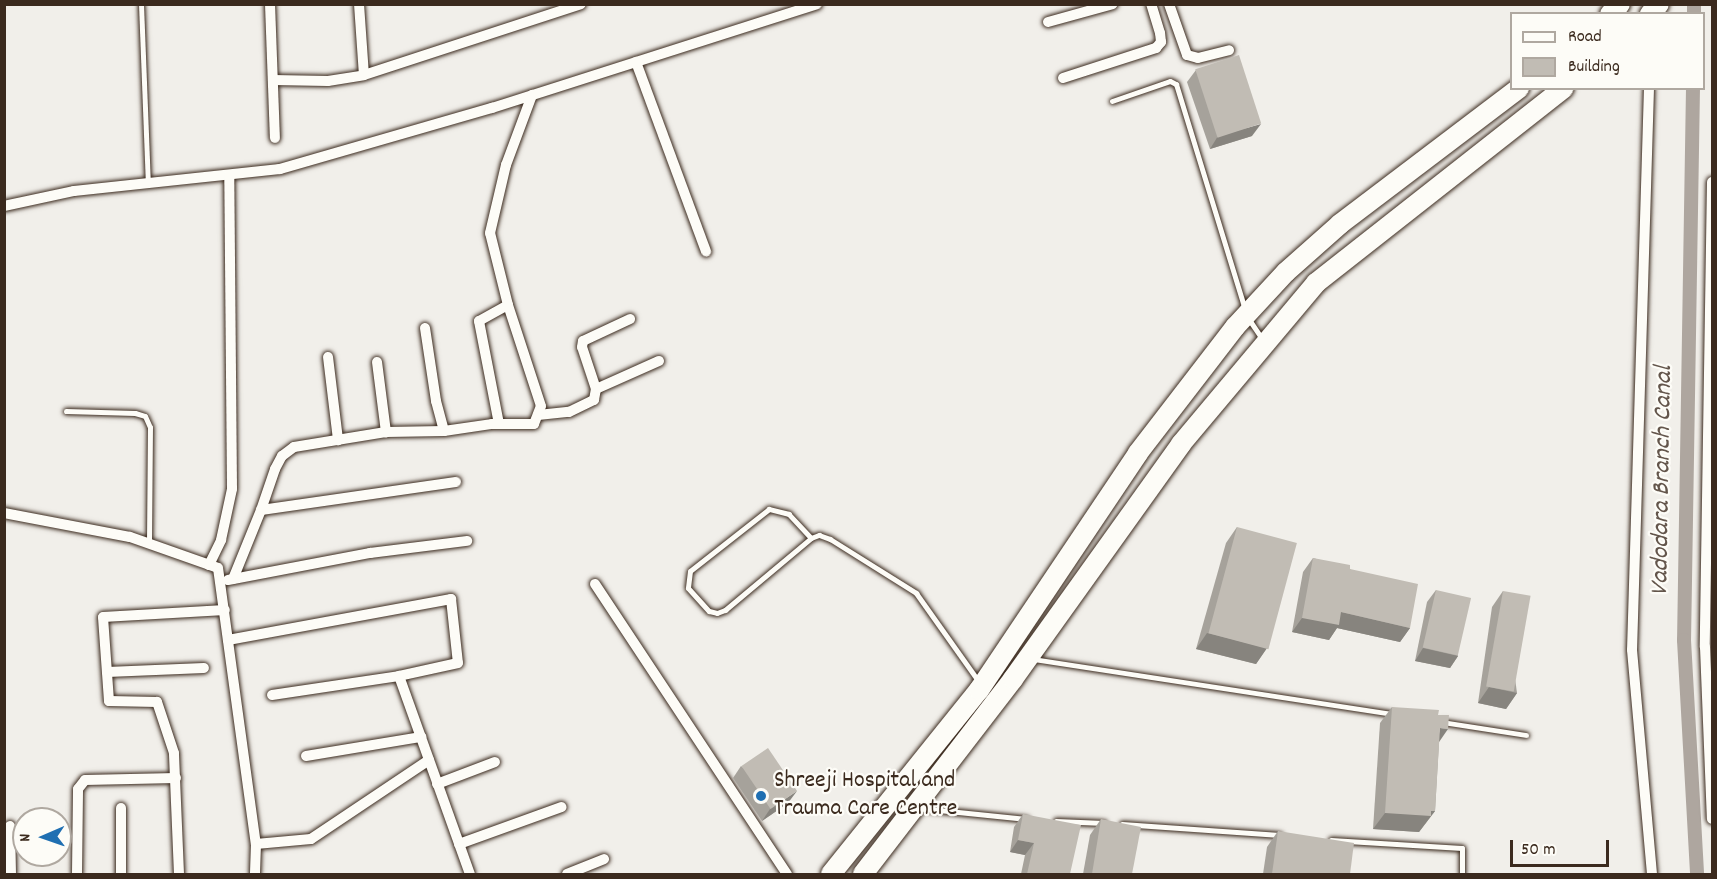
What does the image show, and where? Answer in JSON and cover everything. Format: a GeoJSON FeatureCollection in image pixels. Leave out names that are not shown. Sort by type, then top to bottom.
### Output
{"type":"FeatureCollection","features":[{"type":"Feature","properties":{"kind":"highway"},"geometry":{"type":"LineString","coordinates":[[831,874],[981,686],[1138,453],[1246,315],[1286,272],[1340,224],[1516,90]]}},
{"type":"Feature","properties":{"kind":"highway"},"geometry":{"type":"LineString","coordinates":[[863,874],[917,807],[1028,659],[1181,444],[1316,283],[1561,90]]}},
{"type":"Feature","properties":{"kind":"street"},"geometry":{"type":"LineString","coordinates":[[270,4],[275,138]]}},
{"type":"Feature","properties":{"kind":"street"},"geometry":{"type":"LineString","coordinates":[[273,80],[328,81],[364,75],[581,4]]}},
{"type":"Feature","properties":{"kind":"street"},"geometry":{"type":"LineString","coordinates":[[4,206],[74,191],[280,169],[532,95],[817,4]]}},
{"type":"Feature","properties":{"kind":"street"},"geometry":{"type":"LineString","coordinates":[[1048,22],[1113,4]]}},
{"type":"Feature","properties":{"kind":"street"},"geometry":{"type":"LineString","coordinates":[[1063,78],[1156,48],[1161,42],[1160,33],[1150,4]]}},
{"type":"Feature","properties":{"kind":"street"},"geometry":{"type":"LineString","coordinates":[[1168,4],[1187,55],[1198,58],[1229,50]]}},
{"type":"Feature","properties":{"kind":"street"},"geometry":{"type":"LineString","coordinates":[[360,5],[364,75]]}},
{"type":"Feature","properties":{"kind":"street"},"geometry":{"type":"LineString","coordinates":[[636,62],[705,251]]}},
{"type":"Feature","properties":{"kind":"street"},"geometry":{"type":"LineString","coordinates":[[1649,90],[1632,658],[1652,874]]}},
{"type":"Feature","properties":{"kind":"street"},"geometry":{"type":"LineString","coordinates":[[232,579],[261,510],[275,469],[282,456],[294,447],[387,432],[444,431],[499,424],[534,424],[541,406],[508,305],[490,233],[506,165],[532,95]]}},
{"type":"Feature","properties":{"kind":"street"},"geometry":{"type":"LineString","coordinates":[[209,565],[220,540],[232,489],[229,175]]}},
{"type":"Feature","properties":{"kind":"street"},"geometry":{"type":"LineString","coordinates":[[1713,182],[1705,647],[1713,819]]}},
{"type":"Feature","properties":{"kind":"street"},"geometry":{"type":"LineString","coordinates":[[499,424],[479,321],[508,305]]}},
{"type":"Feature","properties":{"kind":"street"},"geometry":{"type":"LineString","coordinates":[[538,415],[578,409],[594,400],[596,389],[583,341],[630,319]]}},
{"type":"Feature","properties":{"kind":"street"},"geometry":{"type":"LineString","coordinates":[[425,328],[436,401],[444,431]]}},
{"type":"Feature","properties":{"kind":"street"},"geometry":{"type":"LineString","coordinates":[[328,357],[338,440]]}},
{"type":"Feature","properties":{"kind":"street"},"geometry":{"type":"LineString","coordinates":[[596,389],[659,361]]}},
{"type":"Feature","properties":{"kind":"street"},"geometry":{"type":"LineString","coordinates":[[377,362],[387,432]]}},
{"type":"Feature","properties":{"kind":"street"},"geometry":{"type":"LineString","coordinates":[[261,510],[456,482]]}},
{"type":"Feature","properties":{"kind":"street"},"geometry":{"type":"LineString","coordinates":[[4,513],[130,537],[218,568],[256,844],[255,874]]}},
{"type":"Feature","properties":{"kind":"street"},"geometry":{"type":"LineString","coordinates":[[219,582],[370,553],[467,541]]}},
{"type":"Feature","properties":{"kind":"street"},"geometry":{"type":"LineString","coordinates":[[595,584],[787,874]]}},
{"type":"Feature","properties":{"kind":"street"},"geometry":{"type":"LineString","coordinates":[[228,640],[451,599],[458,663],[399,676],[272,695]]}},
{"type":"Feature","properties":{"kind":"street"},"geometry":{"type":"LineString","coordinates":[[179,874],[174,753],[157,702],[109,701],[103,617],[225,610]]}},
{"type":"Feature","properties":{"kind":"street"},"geometry":{"type":"LineString","coordinates":[[107,672],[204,668]]}},
{"type":"Feature","properties":{"kind":"street"},"geometry":{"type":"LineString","coordinates":[[399,676],[470,874]]}},
{"type":"Feature","properties":{"kind":"street"},"geometry":{"type":"LineString","coordinates":[[306,756],[421,737]]}},
{"type":"Feature","properties":{"kind":"street"},"geometry":{"type":"LineString","coordinates":[[256,844],[311,839],[429,760]]}},
{"type":"Feature","properties":{"kind":"street"},"geometry":{"type":"LineString","coordinates":[[437,784],[495,762]]}},
{"type":"Feature","properties":{"kind":"street"},"geometry":{"type":"LineString","coordinates":[[77,874],[78,789],[85,780],[176,778]]}},
{"type":"Feature","properties":{"kind":"street"},"geometry":{"type":"LineString","coordinates":[[459,844],[562,807]]}},
{"type":"Feature","properties":{"kind":"street"},"geometry":{"type":"LineString","coordinates":[[121,808],[121,874]]}},
{"type":"Feature","properties":{"kind":"street"},"geometry":{"type":"LineString","coordinates":[[10,826],[11,874]]}},
{"type":"Feature","properties":{"kind":"street"},"geometry":{"type":"LineString","coordinates":[[567,874],[604,859]]}},
{"type":"Feature","properties":{"kind":"lane"},"geometry":{"type":"LineString","coordinates":[[141,4],[148,183]]}},
{"type":"Feature","properties":{"kind":"lane"},"geometry":{"type":"LineString","coordinates":[[1112,101],[1170,81],[1176,84],[1246,315],[1266,344]]}},
{"type":"Feature","properties":{"kind":"lane"},"geometry":{"type":"LineString","coordinates":[[66,411],[135,413],[145,416],[150,426],[150,544]]}},
{"type":"Feature","properties":{"kind":"lane"},"geometry":{"type":"LineString","coordinates":[[811,538],[789,514],[769,508],[690,571],[688,588],[709,611],[717,613],[725,610],[811,538],[819,535],[830,539],[916,593],[981,686]]}},
{"type":"Feature","properties":{"kind":"lane"},"geometry":{"type":"LineString","coordinates":[[1028,659],[1396,715]]}},
{"type":"Feature","properties":{"kind":"lane"},"geometry":{"type":"LineString","coordinates":[[1432,721],[1526,735]]}},
{"type":"Feature","properties":{"kind":"lane"},"geometry":{"type":"LineString","coordinates":[[917,807],[1033,820]]}},
{"type":"Feature","properties":{"kind":"lane"},"geometry":{"type":"LineString","coordinates":[[1045,820],[1210,828],[1290,836]]}},
{"type":"Feature","properties":{"kind":"lane"},"geometry":{"type":"LineString","coordinates":[[1324,839],[1462,848],[1462,874]]}},
{"type":"Feature","properties":{"kind":"building"},"geometry":{"type":"Polygon","coordinates":[[[1239,55],[1261,123],[1218,138],[1195,69],[1239,55]]]}},
{"type":"Feature","properties":{"kind":"building"},"geometry":{"type":"Polygon","coordinates":[[[1237,527],[1297,543],[1268,649],[1209,633],[1237,527]]]}},
{"type":"Feature","properties":{"kind":"building"},"geometry":{"type":"Polygon","coordinates":[[[1313,558],[1350,565],[1350,569],[1418,584],[1410,628],[1341,612],[1339,625],[1302,618],[1313,558]]]}},
{"type":"Feature","properties":{"kind":"building"},"geometry":{"type":"Polygon","coordinates":[[[1436,590],[1471,598],[1458,656],[1423,647],[1436,590]]]}},
{"type":"Feature","properties":{"kind":"building"},"geometry":{"type":"Polygon","coordinates":[[[1503,591],[1531,596],[1514,691],[1486,687],[1503,591]]]}},
{"type":"Feature","properties":{"kind":"building"},"geometry":{"type":"Polygon","coordinates":[[[1392,707],[1439,710],[1438,715],[1449,715],[1448,729],[1440,728],[1435,811],[1431,811],[1431,816],[1385,813],[1392,707]]]}},
{"type":"Feature","properties":{"kind":"building"},"geometry":{"type":"Polygon","coordinates":[[[768,748],[797,791],[771,809],[741,766],[768,748]]]}},
{"type":"Feature","properties":{"kind":"building"},"geometry":{"type":"Polygon","coordinates":[[[1023,814],[1081,825],[1070,874],[1027,874],[1034,843],[1018,840],[1023,814]]]}},
{"type":"Feature","properties":{"kind":"building"},"geometry":{"type":"Polygon","coordinates":[[[1101,819],[1141,827],[1132,874],[1092,874],[1101,819]]]}},
{"type":"Feature","properties":{"kind":"building"},"geometry":{"type":"Polygon","coordinates":[[[1278,831],[1354,843],[1350,874],[1272,874],[1278,831]]]}},
{"type":"Feature","properties":{"kind":"waterway","name":"Vadodara Branch Canal"},"geometry":{"type":"LineString","coordinates":[[1694,4],[1694,12]]}},
{"type":"Feature","properties":{"kind":"waterway","name":"Vadodara Branch Canal"},"geometry":{"type":"LineString","coordinates":[[1693,90],[1684,640],[1697,874]]}},
{"type":"Feature","properties":{"kind":"place","name":"Shreeji Hospital and Trauma Care Centre"},"geometry":{"type":"Point","coordinates":[761,796]}}]}
